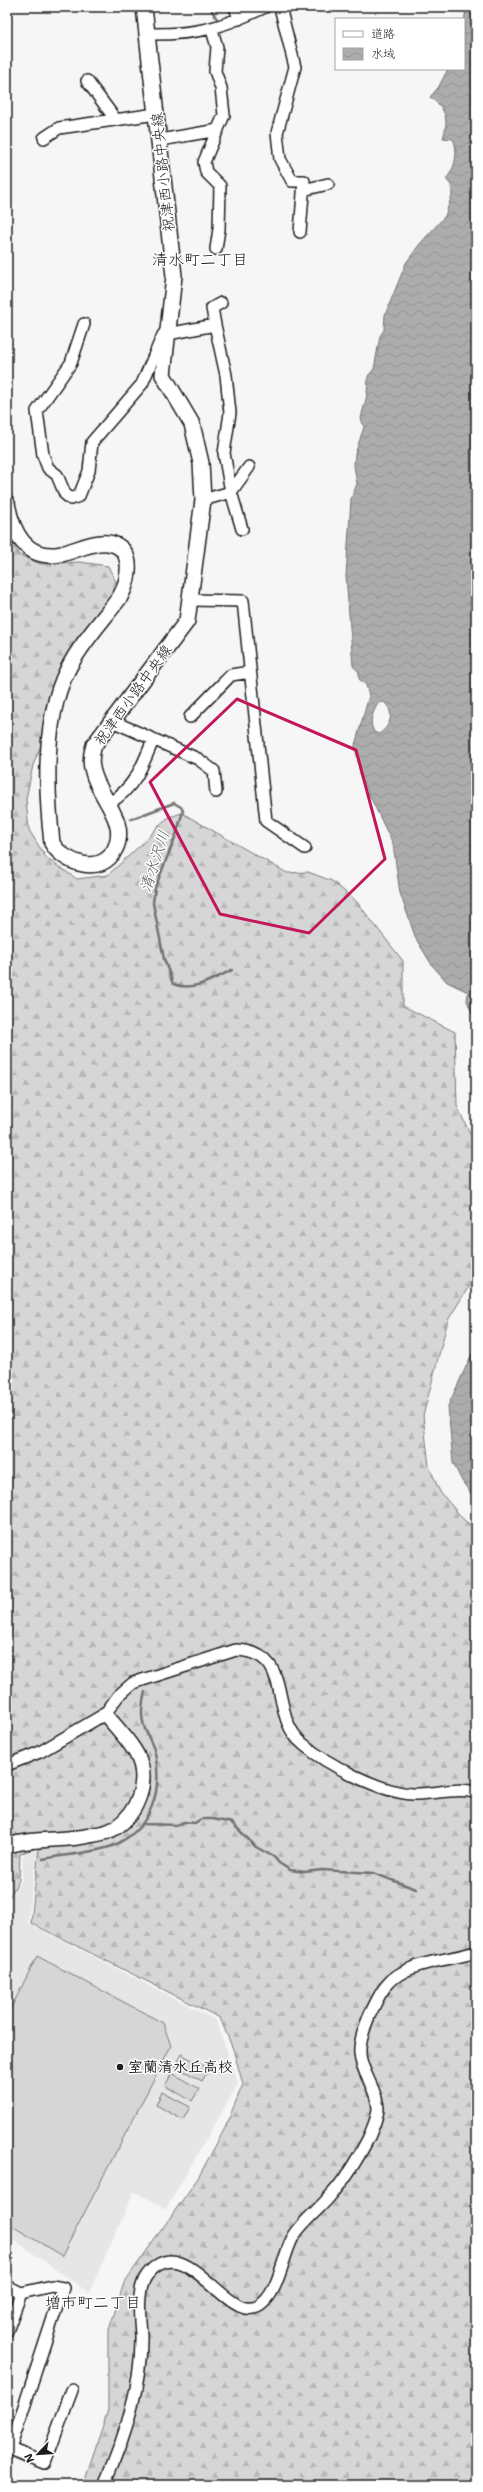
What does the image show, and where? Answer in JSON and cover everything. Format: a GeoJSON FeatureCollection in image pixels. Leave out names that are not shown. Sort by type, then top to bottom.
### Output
{"type":"FeatureCollection","features":[{"type":"Feature","properties":{"kind":"main road","name":"祝津西小路中央線"},"geometry":{"type":"LineString","coordinates":[[7,503],[14,532],[20,541],[34,551],[53,555],[89,545],[108,543],[122,550],[126,556],[129,567],[126,585],[68,668],[56,699],[49,735],[52,843],[58,853],[81,865],[93,864],[109,857],[115,850],[117,841],[117,823],[109,803],[93,773],[91,757],[94,745],[187,621],[203,500],[201,463],[192,424],[163,375],[174,276],[144,7]]}},
{"type":"Feature","properties":{"kind":"street"},"geometry":{"type":"LineString","coordinates":[[235,7],[239,19]]}},
{"type":"Feature","properties":{"kind":"street"},"geometry":{"type":"LineString","coordinates":[[147,34],[182,34],[212,30],[265,7]]}},
{"type":"Feature","properties":{"kind":"street"},"geometry":{"type":"LineString","coordinates":[[280,7],[296,67],[277,133],[280,159],[292,181],[304,181],[300,232]]}},
{"type":"Feature","properties":{"kind":"street"},"geometry":{"type":"LineString","coordinates":[[212,30],[217,48],[215,71],[221,88],[224,105],[224,115],[204,162],[206,172],[220,186],[220,229],[216,248]]}},
{"type":"Feature","properties":{"kind":"street"},"geometry":{"type":"LineString","coordinates":[[87,81],[116,120]]}},
{"type":"Feature","properties":{"kind":"street"},"geometry":{"type":"LineString","coordinates":[[44,138],[59,128],[156,114]]}},
{"type":"Feature","properties":{"kind":"street"},"geometry":{"type":"LineString","coordinates":[[160,140],[218,130]]}},
{"type":"Feature","properties":{"kind":"street"},"geometry":{"type":"LineString","coordinates":[[303,190],[328,184]]}},
{"type":"Feature","properties":{"kind":"street"},"geometry":{"type":"LineString","coordinates":[[221,303],[212,308],[226,375],[230,413],[224,452],[231,492],[242,529]]}},
{"type":"Feature","properties":{"kind":"street"},"geometry":{"type":"LineString","coordinates":[[84,324],[71,363],[37,411],[43,455],[48,468],[54,470],[65,494],[71,499],[78,496],[89,471],[92,442],[142,384],[160,341],[168,329],[173,333],[215,324]]}},
{"type":"Feature","properties":{"kind":"street"},"geometry":{"type":"LineString","coordinates":[[203,500],[231,492],[249,467]]}},
{"type":"Feature","properties":{"kind":"street"},"geometry":{"type":"LineString","coordinates":[[190,600],[243,601],[266,821]]}},
{"type":"Feature","properties":{"kind":"street"},"geometry":{"type":"LineString","coordinates":[[190,718],[230,675],[250,672]]}},
{"type":"Feature","properties":{"kind":"street"},"geometry":{"type":"LineString","coordinates":[[112,721],[198,759],[214,771],[216,792]]}},
{"type":"Feature","properties":{"kind":"street"},"geometry":{"type":"LineString","coordinates":[[109,803],[122,796],[140,772],[154,740]]}},
{"type":"Feature","properties":{"kind":"street"},"geometry":{"type":"LineString","coordinates":[[255,816],[266,821],[305,848]]}},
{"type":"Feature","properties":{"kind":"street"},"geometry":{"type":"LineString","coordinates":[[7,1765],[40,1752],[105,1714],[118,1696],[133,1683],[236,1650],[250,1650],[263,1656],[271,1666],[290,1732],[315,1753],[356,1776],[385,1788],[411,1794],[464,1791],[476,1793]]}},
{"type":"Feature","properties":{"kind":"street"},"geometry":{"type":"LineString","coordinates":[[7,1846],[91,1836],[114,1828],[127,1818],[140,1795],[142,1774],[139,1760],[131,1745],[105,1714]]}},
{"type":"Feature","properties":{"kind":"street"},"geometry":{"type":"LineString","coordinates":[[104,2485],[114,2462],[134,2390],[141,2342],[141,2292],[146,2277],[160,2262],[172,2260],[190,2268],[240,2307],[255,2308],[265,2302],[278,2277],[293,2238],[354,2166],[372,2130],[378,2108],[360,2055],[367,2022],[377,1999],[386,1984],[400,1974],[421,1966],[476,1952]]}},
{"type":"Feature","properties":{"kind":"street"},"geometry":{"type":"LineString","coordinates":[[7,2286],[21,2293],[52,2286],[63,2288],[8,2450],[45,2463],[72,2390]]}},
{"type":"Feature","properties":{"kind":"street"},"geometry":{"type":"LineString","coordinates":[[7,2331],[21,2293]]}},
{"type":"Feature","properties":{"kind":"highlighted area"},"geometry":{"type":"Polygon","coordinates":[[[237,699],[356,750],[385,859],[309,933],[220,914],[150,782],[237,699]]]}},
{"type":"Feature","properties":{"kind":"shaded area","name":"室蘭清水丘高校"},"geometry":{"type":"Polygon","coordinates":[[[37,1850],[28,1923],[216,2020],[238,2084],[166,2209],[134,2191],[89,2293],[7,2235],[7,1904],[22,1880],[23,1855],[37,1850]]]}},
{"type":"Feature","properties":{"kind":"green space"},"geometry":{"type":"Polygon","coordinates":[[[7,535],[19,555],[41,564],[80,562],[108,566],[117,584],[108,616],[65,688],[33,765],[26,799],[29,830],[47,859],[77,879],[108,875],[146,840],[159,825],[169,817],[182,813],[287,873],[308,872],[332,881],[356,901],[403,961],[403,1006],[455,1032],[457,1106],[476,1147],[476,1275],[448,1320],[423,1416],[429,1466],[440,1492],[464,1520],[476,1529],[476,2479],[470,2485],[83,2485],[108,2410],[108,2333],[124,2283],[198,2178],[225,2128],[243,2084],[233,2049],[220,2018],[31,1923],[39,1847],[20,1854],[19,1880],[7,1902],[7,535]]]}},
{"type":"Feature","properties":{"kind":"green space"},"geometry":{"type":"Polygon","coordinates":[[[37,1956],[163,2023],[171,2046],[62,2256],[7,2223],[7,2016],[37,1956]]]}},
{"type":"Feature","properties":{"kind":"green space"},"geometry":{"type":"Polygon","coordinates":[[[181,2054],[209,2069],[202,2081],[175,2066],[181,2054]]]}},
{"type":"Feature","properties":{"kind":"green space"},"geometry":{"type":"Polygon","coordinates":[[[172,2073],[199,2089],[192,2101],[165,2086],[172,2073]]]}},
{"type":"Feature","properties":{"kind":"green space"},"geometry":{"type":"Polygon","coordinates":[[[162,2092],[190,2107],[183,2120],[156,2105],[162,2092]]]}},
{"type":"Feature","properties":{"kind":"water"},"geometry":{"type":"Polygon","coordinates":[[[466,7],[476,7],[476,1022],[467,1001],[468,992],[447,982],[432,965],[416,939],[400,893],[393,844],[361,778],[355,745],[369,696],[366,685],[359,679],[359,672],[353,666],[346,576],[351,499],[357,484],[354,465],[355,454],[364,427],[361,418],[367,395],[368,376],[374,369],[380,336],[384,330],[385,315],[406,263],[419,245],[445,216],[452,195],[451,185],[446,179],[454,165],[456,149],[453,139],[443,138],[446,126],[445,115],[440,106],[430,97],[438,88],[447,70],[465,70],[466,7]],[[384,702],[378,703],[371,721],[374,732],[379,734],[389,723],[390,710],[384,702]]]}},
{"type":"Feature","properties":{"kind":"water"},"geometry":{"type":"Polygon","coordinates":[[[476,1345],[476,1501],[462,1481],[453,1463],[448,1406],[476,1345]]]}},
{"type":"Feature","properties":{"kind":"waterway","name":"清水沢川"},"geometry":{"type":"LineString","coordinates":[[210,7],[218,21]]}},
{"type":"Feature","properties":{"kind":"waterway","name":"清水沢川"},"geometry":{"type":"LineString","coordinates":[[131,819],[174,803],[181,807],[183,811],[176,835],[155,888],[153,903],[164,959],[173,984],[181,986],[196,985],[232,970]]}},
{"type":"Feature","properties":{"kind":"waterway"},"geometry":{"type":"LineString","coordinates":[[43,1859],[87,1852],[112,1846],[125,1839],[145,1820],[151,1808],[157,1782],[157,1768],[153,1746],[145,1730],[142,1719],[145,1692]]}},
{"type":"Feature","properties":{"kind":"waterway"},"geometry":{"type":"LineString","coordinates":[[144,1824],[177,1825],[184,1822],[195,1823],[201,1819],[213,1819],[232,1823],[256,1847],[274,1857],[279,1863],[290,1870],[305,1872],[322,1870],[373,1873],[416,1889]]}},
{"type":"Feature","properties":{"kind":"place","name":"室蘭清水丘高校"},"geometry":{"type":"Point","coordinates":[120,2067]}},
{"type":"Feature","properties":{"kind":"district","name":"清水町二丁目"},"geometry":{"type":"Point","coordinates":[200,259]}},
{"type":"Feature","properties":{"kind":"district","name":"増市町二丁目"},"geometry":{"type":"Point","coordinates":[93,2302]}}]}
